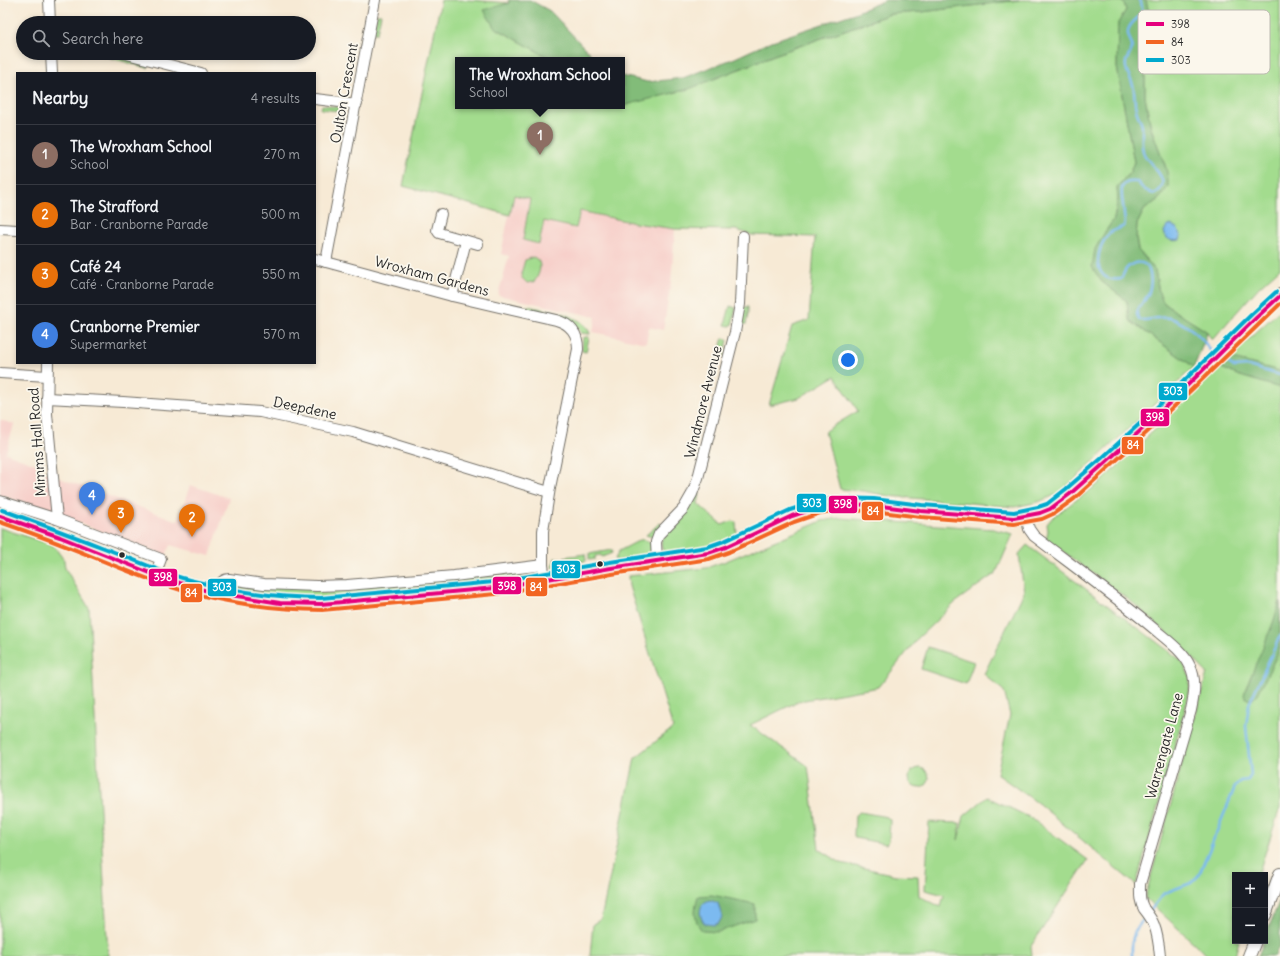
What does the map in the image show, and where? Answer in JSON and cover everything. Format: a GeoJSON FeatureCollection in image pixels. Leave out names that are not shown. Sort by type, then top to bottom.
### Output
{"type":"FeatureCollection","features":[{"type":"Feature","properties":{"kind":"main road"},"geometry":{"type":"LineString","coordinates":[[0,516],[60,536],[182,585],[218,593],[280,603],[321,604],[481,589],[708,553],[726,547],[792,516],[819,507],[838,504],[873,505],[922,511],[997,517],[1014,518],[1028,516],[1050,509],[1070,494],[1151,421],[1280,296]]}},
{"type":"Feature","properties":{"kind":"street"},"geometry":{"type":"LineString","coordinates":[[50,0],[50,16]]}},
{"type":"Feature","properties":{"kind":"street","name":"Oulton Crescent"},"geometry":{"type":"LineString","coordinates":[[326,262],[375,0]]}},
{"type":"Feature","properties":{"kind":"street"},"geometry":{"type":"LineString","coordinates":[[51,60],[52,72]]}},
{"type":"Feature","properties":{"kind":"street"},"geometry":{"type":"LineString","coordinates":[[150,60],[197,72]]}},
{"type":"Feature","properties":{"kind":"street"},"geometry":{"type":"LineString","coordinates":[[316,99],[356,104]]}},
{"type":"Feature","properties":{"kind":"street"},"geometry":{"type":"LineString","coordinates":[[441,214],[437,230],[439,233],[478,244]]}},
{"type":"Feature","properties":{"kind":"street"},"geometry":{"type":"LineString","coordinates":[[0,229],[16,230]]}},
{"type":"Feature","properties":{"kind":"street","name":"Windmore Avenue"},"geometry":{"type":"LineString","coordinates":[[657,561],[656,542],[659,534],[684,508],[692,494],[698,478],[735,332],[740,304],[743,236]]}},
{"type":"Feature","properties":{"kind":"street"},"geometry":{"type":"LineString","coordinates":[[452,296],[466,241]]}},
{"type":"Feature","properties":{"kind":"street","name":"Wroxham Gardens"},"geometry":{"type":"LineString","coordinates":[[316,258],[452,296],[562,322],[572,328],[578,342],[578,353],[549,492],[543,530],[543,565],[545,580]]}},
{"type":"Feature","properties":{"kind":"street","name":"Mimms Hall Road"},"geometry":{"type":"LineString","coordinates":[[48,364],[46,398],[57,519]]}},
{"type":"Feature","properties":{"kind":"street"},"geometry":{"type":"LineString","coordinates":[[0,373],[47,376]]}},
{"type":"Feature","properties":{"kind":"street","name":"Deepdene"},"geometry":{"type":"LineString","coordinates":[[46,398],[260,412],[353,432],[549,492]]}},
{"type":"Feature","properties":{"kind":"street"},"geometry":{"type":"LineString","coordinates":[[0,501],[57,519],[161,559],[155,575]]}},
{"type":"Feature","properties":{"kind":"street","name":"Warrengate Lane"},"geometry":{"type":"LineString","coordinates":[[1028,516],[1029,530],[1034,536],[1140,616],[1178,651],[1186,660],[1193,673],[1195,682],[1191,710],[1140,884],[1140,896],[1144,908],[1150,917],[1157,934],[1160,956]]}},
{"type":"Feature","properties":{"kind":"street"},"geometry":{"type":"LineString","coordinates":[[218,593],[220,582],[224,579],[271,584],[324,586],[454,576],[543,565]]}},
{"type":"Feature","properties":{"kind":"street"},"geometry":{"type":"LineString","coordinates":[[1268,908],[1280,874]]}},
{"type":"Feature","properties":{"kind":"street"},"geometry":{"type":"LineString","coordinates":[[1249,956],[1254,944]]}},
{"type":"Feature","properties":{"kind":"shaded area"},"geometry":{"type":"Polygon","coordinates":[[[441,0],[469,0],[509,3],[580,57],[455,57],[455,109],[625,109],[625,97],[675,229],[671,282],[663,330],[649,327],[646,343],[593,332],[596,317],[498,295],[509,256],[501,254],[509,215],[403,186],[441,0]]]}},
{"type":"Feature","properties":{"kind":"shaded area"},"geometry":{"type":"Polygon","coordinates":[[[0,420],[14,424],[6,453],[36,464],[37,470],[178,521],[190,485],[229,498],[210,556],[170,545],[166,556],[43,509],[0,495],[0,420]]]}},
{"type":"Feature","properties":{"kind":"green space"},"geometry":{"type":"Polygon","coordinates":[[[441,0],[469,0],[509,3],[494,27],[548,57],[455,57],[455,109],[625,109],[625,105],[740,69],[774,55],[890,14],[922,12],[1019,0],[1095,0],[1103,2],[1124,2],[1126,10],[1118,23],[1117,67],[1134,162],[1130,172],[1117,187],[1118,199],[1114,219],[1105,232],[1101,281],[1127,301],[1129,320],[1194,367],[1060,493],[1038,502],[1015,507],[889,496],[863,491],[840,489],[825,431],[858,411],[835,376],[799,398],[769,405],[792,326],[809,320],[815,237],[752,235],[736,230],[675,229],[635,223],[580,211],[576,228],[544,221],[539,244],[523,240],[530,199],[514,195],[510,215],[403,186],[441,0]]]}},
{"type":"Feature","properties":{"kind":"green space"},"geometry":{"type":"Polygon","coordinates":[[[508,0],[530,0],[550,11],[593,57],[548,57],[494,27],[484,10],[509,3],[508,0]]]}},
{"type":"Feature","properties":{"kind":"green space"},"geometry":{"type":"Polygon","coordinates":[[[886,0],[1019,0],[922,12],[890,14],[774,55],[689,89],[625,105],[625,77],[648,82],[683,78],[735,58],[772,41],[852,14],[886,0]]]}},
{"type":"Feature","properties":{"kind":"green space"},"geometry":{"type":"Polygon","coordinates":[[[1121,0],[1146,0],[1148,10],[1138,10],[1138,74],[1145,74],[1145,97],[1151,128],[1168,177],[1168,187],[1160,198],[1144,210],[1137,224],[1136,238],[1138,250],[1155,270],[1159,292],[1163,302],[1206,331],[1207,334],[1194,367],[1129,320],[1127,301],[1101,281],[1092,267],[1095,249],[1114,219],[1118,199],[1117,187],[1130,172],[1134,162],[1117,67],[1118,23],[1126,10],[1124,3],[1121,0]]]}},
{"type":"Feature","properties":{"kind":"green space"},"geometry":{"type":"Polygon","coordinates":[[[1146,0],[1280,0],[1280,268],[1259,287],[1212,340],[1206,331],[1163,302],[1159,292],[1155,270],[1138,250],[1136,238],[1137,224],[1144,210],[1160,198],[1166,168],[1151,128],[1145,97],[1145,74],[1270,74],[1270,10],[1148,10],[1146,0]]]}},
{"type":"Feature","properties":{"kind":"green space"},"geometry":{"type":"Polygon","coordinates":[[[377,14],[381,14],[377,33],[373,33],[377,14]]]}},
{"type":"Feature","properties":{"kind":"green space"},"geometry":{"type":"Polygon","coordinates":[[[119,60],[134,60],[149,64],[148,68],[119,60]]]}},
{"type":"Feature","properties":{"kind":"green space"},"geometry":{"type":"Polygon","coordinates":[[[322,105],[344,109],[339,111],[321,109],[322,105]]]}},
{"type":"Feature","properties":{"kind":"green space"},"geometry":{"type":"Polygon","coordinates":[[[533,257],[539,261],[540,268],[534,282],[527,283],[522,278],[521,274],[525,260],[533,257]]]}},
{"type":"Feature","properties":{"kind":"green space"},"geometry":{"type":"Polygon","coordinates":[[[527,306],[553,311],[572,317],[580,321],[590,334],[581,333],[564,318],[549,313],[526,309],[527,306]]]}},
{"type":"Feature","properties":{"kind":"green space"},"geometry":{"type":"Polygon","coordinates":[[[730,306],[736,308],[732,325],[730,326],[725,325],[730,306]]]}},
{"type":"Feature","properties":{"kind":"green space"},"geometry":{"type":"Polygon","coordinates":[[[744,307],[748,307],[746,324],[740,326],[744,307]]]}},
{"type":"Feature","properties":{"kind":"green space"},"geometry":{"type":"Polygon","coordinates":[[[1280,310],[1280,808],[1259,872],[1232,872],[1232,944],[1238,944],[1235,956],[1208,956],[1145,898],[1207,673],[1179,644],[1133,603],[1046,539],[1048,531],[1047,524],[1053,517],[1101,482],[1280,310]]]}},
{"type":"Feature","properties":{"kind":"green space"},"geometry":{"type":"Polygon","coordinates":[[[589,337],[586,352],[582,351],[583,338],[589,337]]]}},
{"type":"Feature","properties":{"kind":"green space"},"geometry":{"type":"Polygon","coordinates":[[[723,338],[728,340],[724,356],[721,356],[721,345],[723,338]]]}},
{"type":"Feature","properties":{"kind":"green space"},"geometry":{"type":"Polygon","coordinates":[[[1229,358],[1280,371],[1280,388],[1237,375],[1219,367],[1229,358]]]}},
{"type":"Feature","properties":{"kind":"green space"},"geometry":{"type":"Polygon","coordinates":[[[696,494],[700,494],[698,504],[722,525],[732,521],[736,522],[737,535],[715,546],[667,554],[662,547],[662,538],[696,494]]]}},
{"type":"Feature","properties":{"kind":"green space"},"geometry":{"type":"Polygon","coordinates":[[[840,518],[993,529],[1013,534],[996,573],[958,600],[918,638],[879,687],[799,701],[750,725],[808,766],[819,849],[841,863],[896,875],[918,876],[919,896],[941,907],[944,895],[925,890],[929,822],[960,823],[958,840],[964,816],[987,797],[1031,818],[1088,860],[1031,946],[1032,956],[590,956],[593,924],[601,919],[635,758],[673,728],[629,586],[628,576],[706,568],[822,521],[840,518]]]}},
{"type":"Feature","properties":{"kind":"green space"},"geometry":{"type":"Polygon","coordinates":[[[660,523],[662,525],[654,536],[652,537],[646,535],[660,523]]]}},
{"type":"Feature","properties":{"kind":"green space"},"geometry":{"type":"Polygon","coordinates":[[[0,528],[53,545],[64,560],[65,568],[89,608],[108,956],[0,956],[0,528]]]}},
{"type":"Feature","properties":{"kind":"green space"},"geometry":{"type":"Polygon","coordinates":[[[640,540],[645,540],[652,545],[649,556],[616,561],[615,559],[619,551],[640,540]]]}},
{"type":"Feature","properties":{"kind":"green space"},"geometry":{"type":"Polygon","coordinates":[[[1027,545],[1182,661],[1190,677],[1189,695],[1136,885],[1039,804],[997,774],[1010,715],[1004,691],[984,674],[1024,592],[1019,554],[1027,545]]]}},
{"type":"Feature","properties":{"kind":"green space"},"geometry":{"type":"Polygon","coordinates":[[[612,550],[612,553],[602,557],[601,555],[595,556],[595,559],[589,560],[589,554],[612,550]]]}},
{"type":"Feature","properties":{"kind":"green space"},"geometry":{"type":"Polygon","coordinates":[[[585,554],[586,561],[575,562],[564,557],[585,554]]]}},
{"type":"Feature","properties":{"kind":"green space"},"geometry":{"type":"Polygon","coordinates":[[[555,558],[561,558],[573,563],[573,565],[564,570],[556,570],[553,567],[555,558]]]}},
{"type":"Feature","properties":{"kind":"green space"},"geometry":{"type":"Polygon","coordinates":[[[532,571],[536,575],[496,583],[495,575],[532,571]]]}},
{"type":"Feature","properties":{"kind":"green space"},"geometry":{"type":"Polygon","coordinates":[[[493,576],[493,583],[349,597],[295,599],[225,588],[228,583],[261,587],[493,576]]]}},
{"type":"Feature","properties":{"kind":"green space"},"geometry":{"type":"Polygon","coordinates":[[[1280,601],[1280,649],[1258,694],[1252,700],[1247,699],[1244,696],[1245,690],[1273,623],[1280,601]]]}},
{"type":"Feature","properties":{"kind":"green space"},"geometry":{"type":"Polygon","coordinates":[[[928,647],[974,662],[966,684],[921,669],[928,647]]]}},
{"type":"Feature","properties":{"kind":"green space"},"geometry":{"type":"Polygon","coordinates":[[[919,768],[926,771],[929,778],[926,785],[919,788],[912,785],[909,778],[912,771],[919,768]]]}},
{"type":"Feature","properties":{"kind":"green space"},"geometry":{"type":"Polygon","coordinates":[[[860,812],[887,817],[890,820],[889,841],[886,844],[855,838],[855,815],[860,812]]]}},
{"type":"Feature","properties":{"kind":"green space"},"geometry":{"type":"Polygon","coordinates":[[[712,895],[755,904],[755,919],[718,932],[702,931],[695,914],[698,896],[712,895]]]}},
{"type":"Feature","properties":{"kind":"green space"},"geometry":{"type":"Polygon","coordinates":[[[1280,899],[1280,943],[1275,956],[1258,956],[1263,944],[1268,944],[1268,929],[1280,899]]]}},
{"type":"Feature","properties":{"kind":"water"},"geometry":{"type":"Polygon","coordinates":[[[1171,225],[1177,228],[1181,237],[1180,240],[1174,241],[1167,238],[1164,231],[1171,225]]]}},
{"type":"Feature","properties":{"kind":"water"},"geometry":{"type":"Polygon","coordinates":[[[710,900],[718,903],[722,917],[719,923],[714,925],[705,924],[700,914],[703,904],[710,900]]]}},
{"type":"Feature","properties":{"kind":"waterway"},"geometry":{"type":"LineString","coordinates":[[1140,0],[1142,10]]}},
{"type":"Feature","properties":{"kind":"waterway"},"geometry":{"type":"LineString","coordinates":[[1138,18],[1132,23],[1128,31],[1132,48],[1126,62],[1126,68],[1133,85],[1136,109],[1142,126],[1143,151],[1159,173],[1162,179],[1162,184],[1160,189],[1155,194],[1145,190],[1137,182],[1131,182],[1124,185],[1122,188],[1125,222],[1124,226],[1111,232],[1105,239],[1101,247],[1098,264],[1100,271],[1104,276],[1111,279],[1121,279],[1126,269],[1133,264],[1145,264],[1149,270],[1150,284],[1148,295],[1140,305],[1137,312],[1139,320],[1170,318],[1177,321],[1190,328],[1197,334],[1213,353]]}},
{"type":"Feature","properties":{"kind":"waterway"},"geometry":{"type":"LineString","coordinates":[[1221,358],[1234,367],[1248,366],[1280,375]]}},
{"type":"Feature","properties":{"kind":"waterway"},"geometry":{"type":"LineString","coordinates":[[1150,911],[1164,893],[1191,883],[1199,875],[1235,787],[1240,781],[1248,780],[1251,775],[1246,726],[1249,704],[1280,636]]}},
{"type":"Feature","properties":{"kind":"waterway"},"geometry":{"type":"LineString","coordinates":[[1132,956],[1134,934],[1147,915]]}},
{"type":"Feature","properties":{"kind":"transit line","name":"303"},"geometry":{"type":"LineString","coordinates":[[2,510],[186,579],[213,586],[259,594],[321,598],[494,582],[707,547],[724,541],[790,510],[818,501],[837,498],[874,499],[922,505],[1014,512],[1047,504],[1066,489],[1147,417],[1276,292]]}},
{"type":"Feature","properties":{"kind":"transit line","name":"398"},"geometry":{"type":"LineString","coordinates":[[0,516],[60,537],[155,575],[195,588],[280,603],[321,604],[495,588],[708,553],[726,547],[792,516],[819,507],[838,504],[873,505],[921,511],[1014,518],[1040,513],[1050,509],[1070,494],[1151,421],[1280,296]]}},
{"type":"Feature","properties":{"kind":"transit line","name":"84"},"geometry":{"type":"LineString","coordinates":[[0,522],[183,591],[226,601],[258,606],[322,610],[496,594],[709,559],[729,552],[794,522],[820,513],[838,510],[873,511],[921,517],[1014,524],[1042,519],[1053,514],[1074,499],[1155,425],[1280,304]]}},
{"type":"Feature","properties":{"kind":"place","name":"The Wroxham School"},"geometry":{"type":"Point","coordinates":[540,155]}},
{"type":"Feature","properties":{"kind":"place","name":"Cranborne Premier"},"geometry":{"type":"Point","coordinates":[92,515]}},
{"type":"Feature","properties":{"kind":"place","name":"Café 24"},"geometry":{"type":"Point","coordinates":[121,533]}},
{"type":"Feature","properties":{"kind":"place","name":"The Strafford"},"geometry":{"type":"Point","coordinates":[192,537]}}]}
